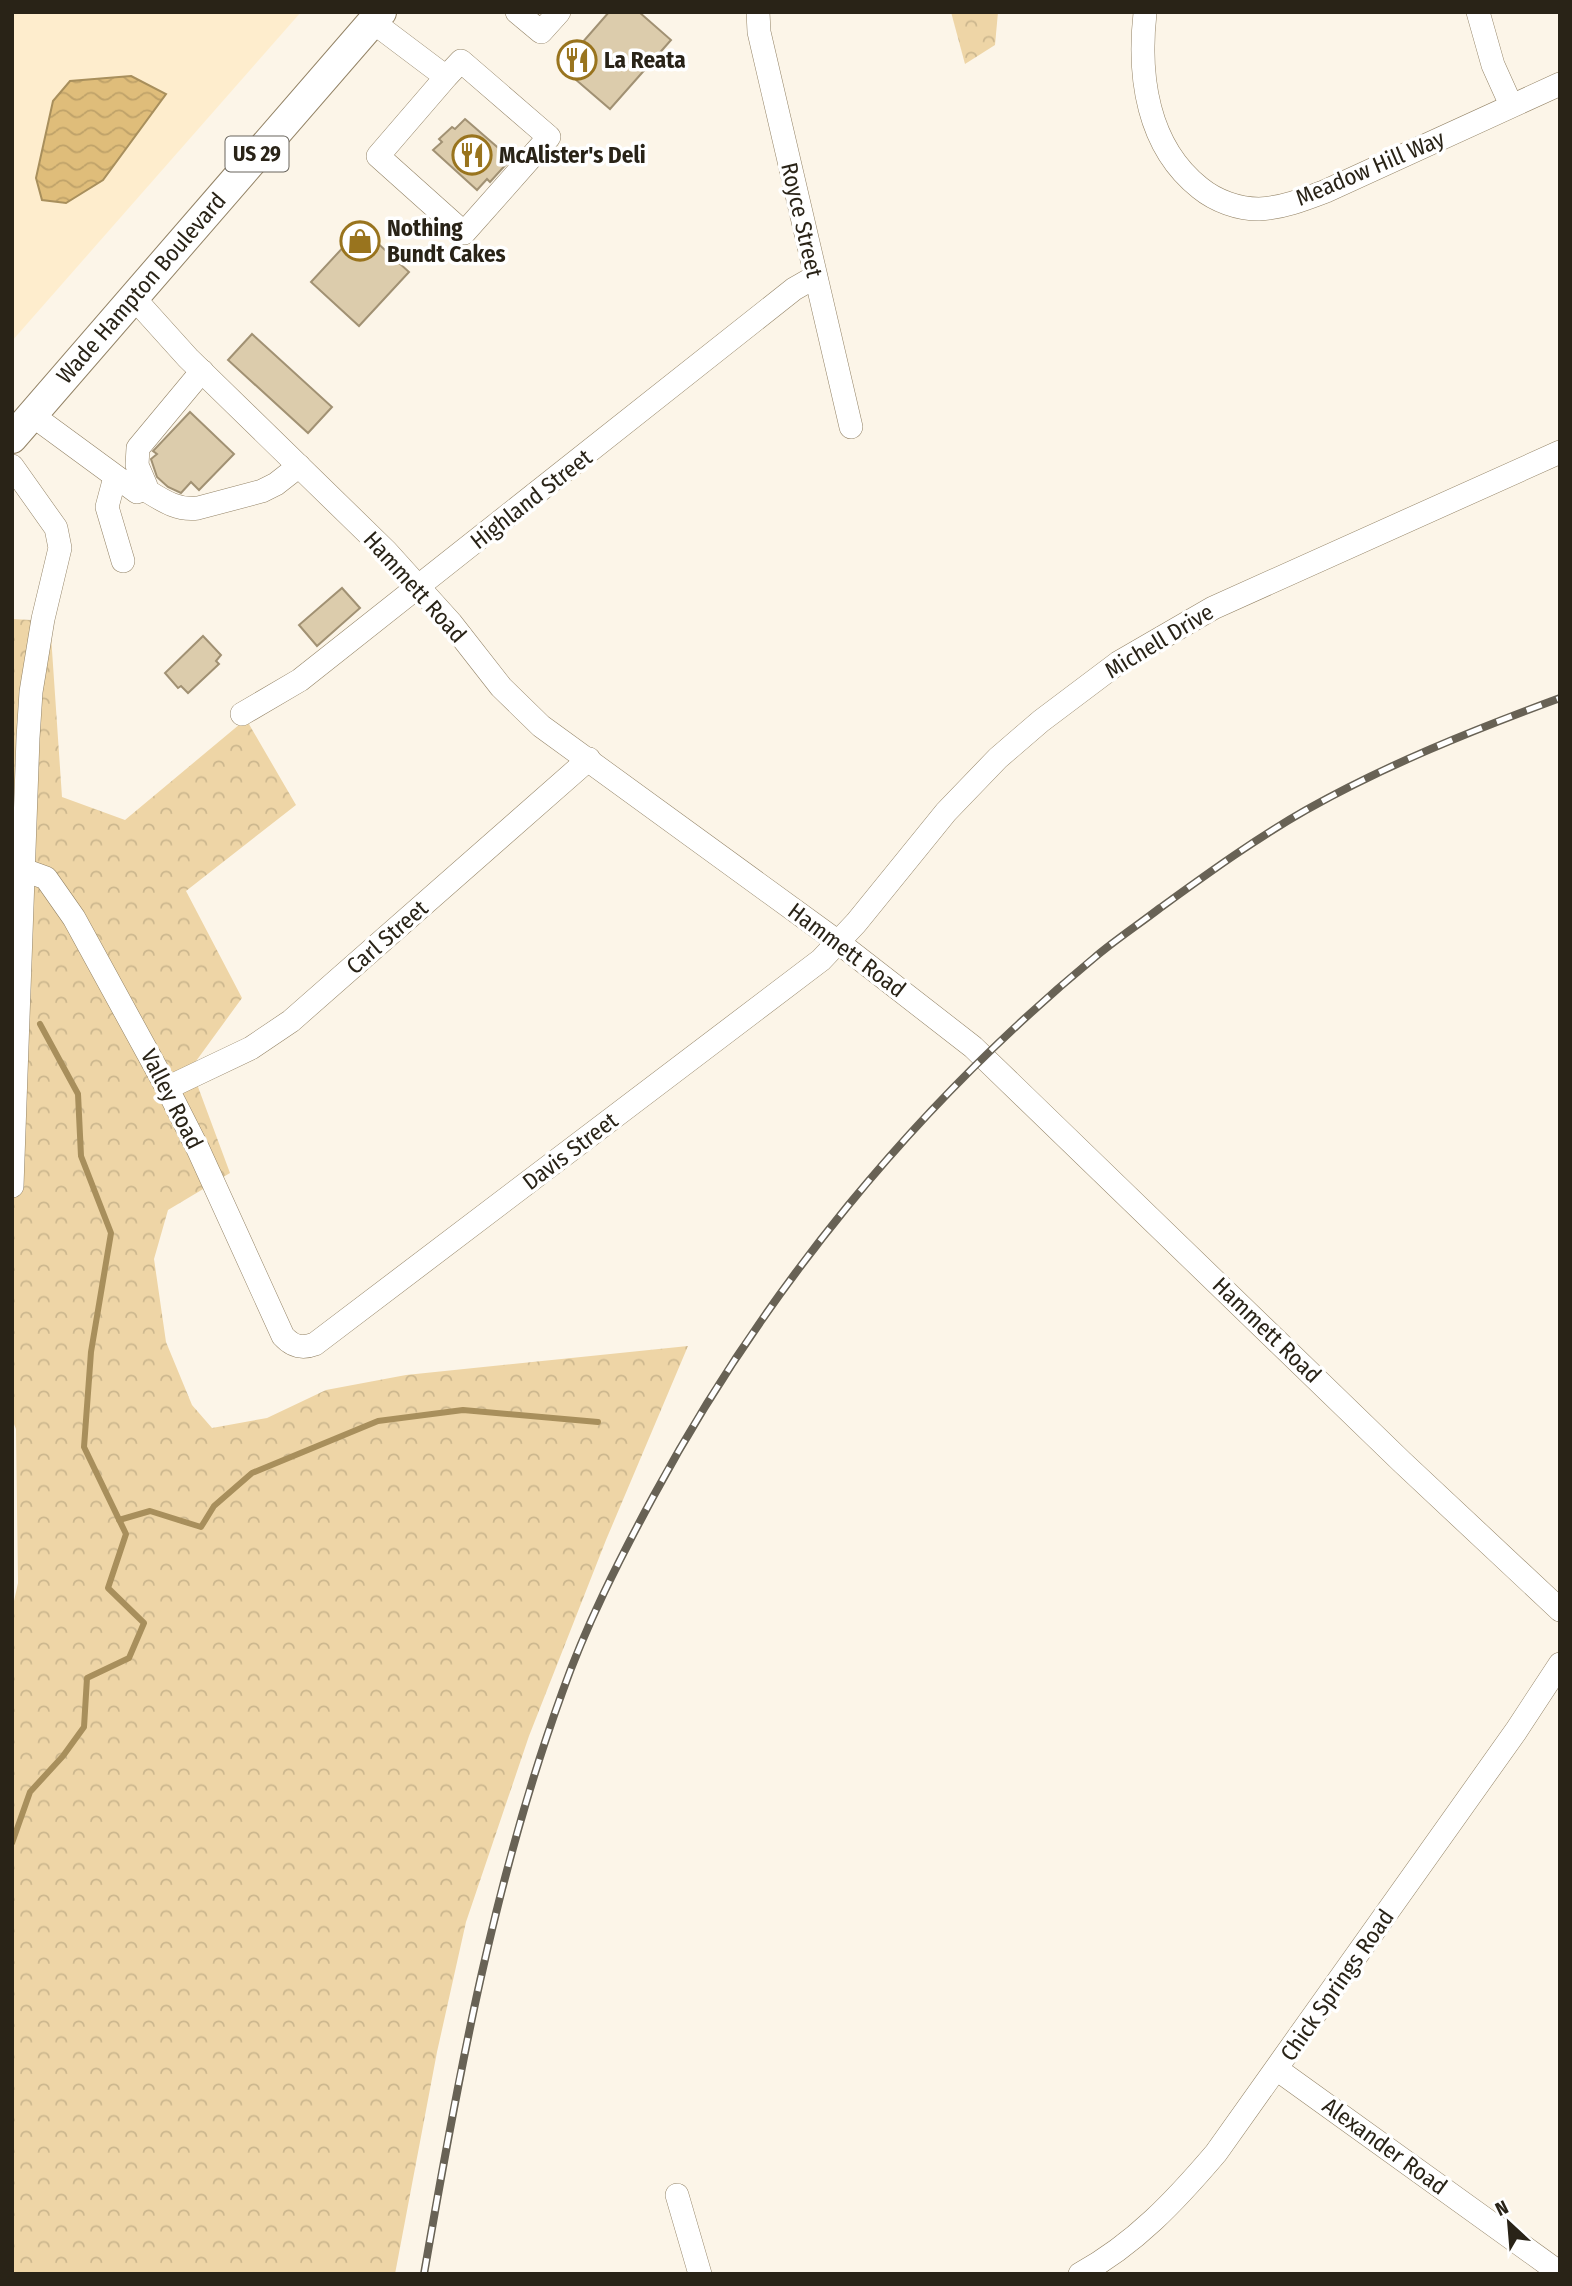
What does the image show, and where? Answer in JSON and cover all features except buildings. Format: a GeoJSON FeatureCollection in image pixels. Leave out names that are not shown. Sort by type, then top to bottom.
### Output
{"type":"FeatureCollection","features":[{"type":"Feature","properties":{"kind":"main road","name":"Wade Hampton Boulevard"},"geometry":{"type":"LineString","coordinates":[[12,438],[377,17]]}},
{"type":"Feature","properties":{"kind":"street"},"geometry":{"type":"LineString","coordinates":[[517,12],[541,32],[559,12]]}},
{"type":"Feature","properties":{"kind":"street","name":"Royce Street"},"geometry":{"type":"LineString","coordinates":[[758,12],[759,32],[851,427]]}},
{"type":"Feature","properties":{"kind":"street"},"geometry":{"type":"LineString","coordinates":[[1478,12],[1493,65],[1511,105]]}},
{"type":"Feature","properties":{"kind":"street","name":"Meadow Hill Way"},"geometry":{"type":"LineString","coordinates":[[1145,13],[1142,64],[1150,111],[1158,136],[1173,161],[1189,180],[1221,202],[1240,207],[1258,209],[1303,200],[1560,84]]}},
{"type":"Feature","properties":{"kind":"street"},"geometry":{"type":"LineString","coordinates":[[377,17],[446,77]]}},
{"type":"Feature","properties":{"kind":"street"},"geometry":{"type":"LineString","coordinates":[[461,61],[549,137],[464,233],[378,156],[446,77],[461,61]]}},
{"type":"Feature","properties":{"kind":"street","name":"Highland Street"},"geometry":{"type":"LineString","coordinates":[[242,714],[300,680],[794,289],[815,276]]}},
{"type":"Feature","properties":{"kind":"street","name":"Hammett Road"},"geometry":{"type":"LineString","coordinates":[[133,297],[202,371],[386,551],[520,708],[838,942],[973,1047],[1392,1452],[1560,1610]]}},
{"type":"Feature","properties":{"kind":"street"},"geometry":{"type":"LineString","coordinates":[[144,489],[146,486],[137,465],[138,448],[202,371]]}},
{"type":"Feature","properties":{"kind":"street"},"geometry":{"type":"LineString","coordinates":[[32,415],[137,492],[144,489]]}},
{"type":"Feature","properties":{"kind":"street","name":"Michell Drive"},"geometry":{"type":"LineString","coordinates":[[838,942],[946,812],[998,758],[1041,721],[1118,663],[1213,608],[1560,452]]}},
{"type":"Feature","properties":{"kind":"street"},"geometry":{"type":"LineString","coordinates":[[12,466],[55,528],[60,548],[43,619],[31,692],[12,1186]]}},
{"type":"Feature","properties":{"kind":"street"},"geometry":{"type":"LineString","coordinates":[[144,489],[171,505],[187,510],[262,491],[299,466]]}},
{"type":"Feature","properties":{"kind":"street"},"geometry":{"type":"LineString","coordinates":[[115,477],[107,507],[123,561]]}},
{"type":"Feature","properties":{"kind":"street","name":"Carl Street"},"geometry":{"type":"LineString","coordinates":[[167,1088],[251,1048],[291,1021],[589,760]]}},
{"type":"Feature","properties":{"kind":"street","name":"Valley Road"},"geometry":{"type":"LineString","coordinates":[[24,870],[46,878],[74,918],[198,1149],[283,1336],[296,1346]]}},
{"type":"Feature","properties":{"kind":"street","name":"Davis Street"},"geometry":{"type":"LineString","coordinates":[[296,1346],[315,1344],[821,960],[838,942]]}},
{"type":"Feature","properties":{"kind":"street","name":"Chick Springs Road"},"geometry":{"type":"LineString","coordinates":[[1080,2274],[1142,2232],[1182,2193],[1216,2153],[1278,2070],[1560,1664]]}},
{"type":"Feature","properties":{"kind":"street","name":"Alexander Road"},"geometry":{"type":"LineString","coordinates":[[1278,2070],[1560,2273]]}},
{"type":"Feature","properties":{"kind":"street"},"geometry":{"type":"LineString","coordinates":[[677,2195],[700,2274]]}},
{"type":"Feature","properties":{"kind":"shaded area"},"geometry":{"type":"Polygon","coordinates":[[[12,12],[301,12],[12,341],[12,12]]]}},
{"type":"Feature","properties":{"kind":"green space"},"geometry":{"type":"Polygon","coordinates":[[[951,12],[998,12],[995,45],[965,64],[951,12]]]}},
{"type":"Feature","properties":{"kind":"green space"},"geometry":{"type":"Polygon","coordinates":[[[12,619],[50,621],[62,797],[125,820],[246,719],[296,805],[186,891],[242,998],[191,1068],[230,1173],[168,1210],[154,1259],[166,1342],[192,1405],[212,1428],[267,1418],[326,1390],[406,1375],[688,1346],[606,1540],[529,1736],[466,1922],[437,2052],[395,2274],[12,2274],[12,1610],[18,1583],[16,1429],[12,1419],[12,619]]]}},
{"type":"Feature","properties":{"kind":"water"},"geometry":{"type":"Polygon","coordinates":[[[131,76],[166,94],[103,180],[66,203],[42,200],[36,178],[53,101],[70,81],[131,76]]]}},
{"type":"Feature","properties":{"kind":"waterway"},"geometry":{"type":"LineString","coordinates":[[12,1843],[30,1792],[63,1756],[84,1727],[87,1678],[129,1658],[144,1623],[108,1588],[126,1534],[84,1447],[91,1352],[111,1233],[81,1156],[78,1094],[40,1024]]}},
{"type":"Feature","properties":{"kind":"waterway"},"geometry":{"type":"LineString","coordinates":[[119,1520],[150,1511],[201,1527],[214,1506],[252,1473],[378,1421],[463,1410],[598,1422]]}},
{"type":"Feature","properties":{"kind":"railway"},"geometry":{"type":"LineString","coordinates":[[424,2274],[450,2127],[497,1907],[538,1764],[562,1693],[604,1593],[653,1497],[696,1421],[743,1347],[794,1275],[848,1206],[965,1076],[1028,1015],[1118,939],[1232,857],[1306,810],[1430,749],[1560,698]]}},
{"type":"Feature","properties":{"kind":"place","name":"La Reata"},"geometry":{"type":"Point","coordinates":[577,60]}},
{"type":"Feature","properties":{"kind":"place","name":"McAlister's Deli"},"geometry":{"type":"Point","coordinates":[472,155]}},
{"type":"Feature","properties":{"kind":"place","name":"Nothing Bundt Cakes"},"geometry":{"type":"Point","coordinates":[360,241]}}]}
